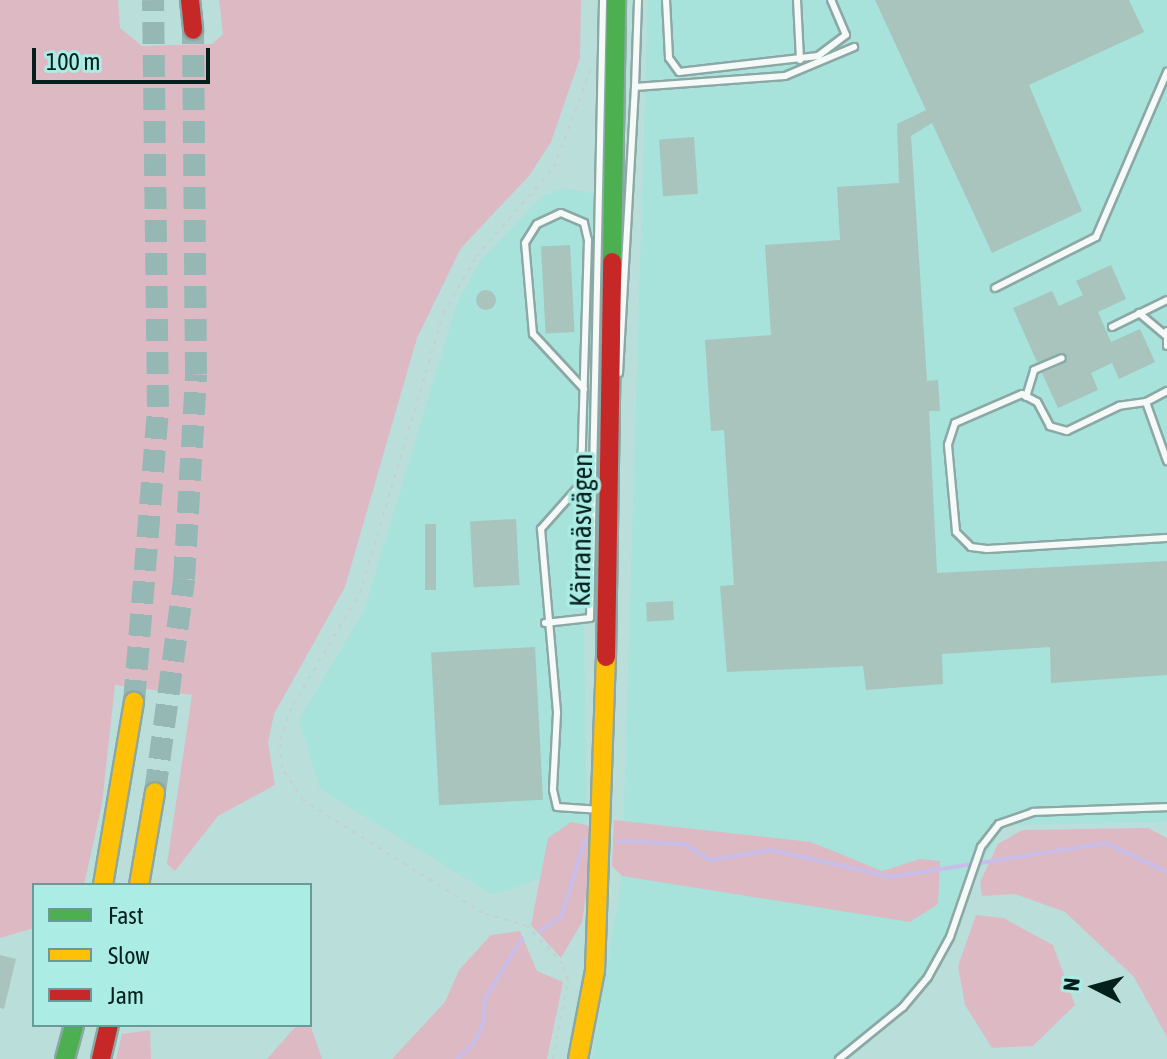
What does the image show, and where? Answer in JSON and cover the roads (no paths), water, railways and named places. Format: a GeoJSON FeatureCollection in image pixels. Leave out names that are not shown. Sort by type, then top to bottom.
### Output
{"type":"FeatureCollection","features":[{"type":"Feature","properties":{"kind":"main road"},"geometry":{"type":"LineString","coordinates":[[190,0],[193,30]]}},
{"type":"Feature","properties":{"kind":"main road","name":"Kärranäsvägen"},"geometry":{"type":"LineString","coordinates":[[578,1059],[595,971],[604,810],[616,0]]}},
{"type":"Feature","properties":{"kind":"main road"},"geometry":{"type":"LineString","coordinates":[[103,883],[134,702]]}},
{"type":"Feature","properties":{"kind":"main road"},"geometry":{"type":"LineString","coordinates":[[139,883],[155,792]]}},
{"type":"Feature","properties":{"kind":"main road"},"geometry":{"type":"LineString","coordinates":[[65,1059],[73,1027]]}},
{"type":"Feature","properties":{"kind":"main road"},"geometry":{"type":"LineString","coordinates":[[101,1059],[109,1027]]}},
{"type":"Feature","properties":{"kind":"lane"},"geometry":{"type":"LineString","coordinates":[[545,623],[590,618],[603,0]]}},
{"type":"Feature","properties":{"kind":"lane"},"geometry":{"type":"LineString","coordinates":[[608,584],[615,567],[638,0]]}},
{"type":"Feature","properties":{"kind":"lane"},"geometry":{"type":"LineString","coordinates":[[666,0],[669,58],[679,72],[800,60],[843,43],[846,35],[831,0]]}},
{"type":"Feature","properties":{"kind":"lane"},"geometry":{"type":"LineString","coordinates":[[797,0],[800,60]]}},
{"type":"Feature","properties":{"kind":"lane"},"geometry":{"type":"LineString","coordinates":[[635,87],[785,76],[854,47]]}},
{"type":"Feature","properties":{"kind":"lane"},"geometry":{"type":"LineString","coordinates":[[995,288],[1096,237],[1167,72]]}},
{"type":"Feature","properties":{"kind":"lane"},"geometry":{"type":"LineString","coordinates":[[584,389],[533,334],[525,243],[537,224],[561,213],[584,223],[588,240],[584,389],[580,485],[541,529],[545,623],[557,713],[557,807],[604,810]]}},
{"type":"Feature","properties":{"kind":"lane"},"geometry":{"type":"LineString","coordinates":[[1112,327],[1167,300]]}},
{"type":"Feature","properties":{"kind":"lane"},"geometry":{"type":"LineString","coordinates":[[1139,313],[1166,333],[1167,346]]}},
{"type":"Feature","properties":{"kind":"lane"},"geometry":{"type":"LineString","coordinates":[[1026,397],[1034,370],[1062,358]]}},
{"type":"Feature","properties":{"kind":"lane"},"geometry":{"type":"LineString","coordinates":[[1167,391],[1146,402],[1119,406],[1067,431],[1050,426],[1037,402],[1026,397],[1009,398],[955,423],[949,434],[956,532],[963,542],[987,549],[1167,538]]}},
{"type":"Feature","properties":{"kind":"lane"},"geometry":{"type":"LineString","coordinates":[[1146,402],[1167,461]]}},
{"type":"Feature","properties":{"kind":"lane"},"geometry":{"type":"LineString","coordinates":[[839,1059],[917,992],[939,960],[981,847],[999,824],[1033,812],[1167,807]]}},
{"type":"Feature","properties":{"kind":"waterway"},"geometry":{"type":"LineString","coordinates":[[540,931],[561,917],[585,840],[591,840]]}},
{"type":"Feature","properties":{"kind":"waterway"},"geometry":{"type":"LineString","coordinates":[[619,841],[684,844],[711,860],[771,850],[891,877],[1106,843],[1167,872]]}},
{"type":"Feature","properties":{"kind":"waterway"},"geometry":{"type":"LineString","coordinates":[[457,1059],[473,1044],[484,1022],[485,999],[522,938]]}},
{"type":"Feature","properties":{"kind":"tunnel"},"geometry":{"type":"LineString","coordinates":[[134,702],[158,407],[153,0]]}},
{"type":"Feature","properties":{"kind":"tunnel"},"geometry":{"type":"LineString","coordinates":[[155,792],[184,579],[196,374],[193,30]]}}]}
